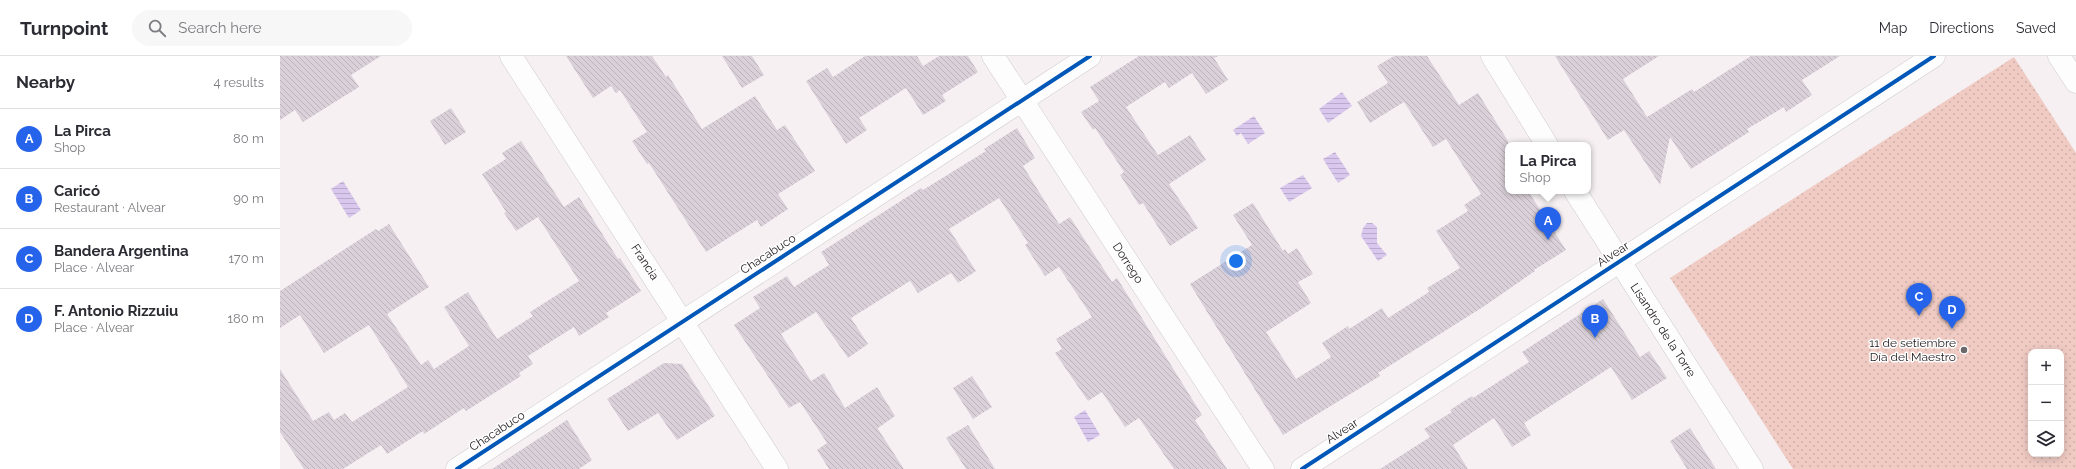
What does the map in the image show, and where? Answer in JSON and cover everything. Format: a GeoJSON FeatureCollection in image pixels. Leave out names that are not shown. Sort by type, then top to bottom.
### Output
{"type":"FeatureCollection","features":[{"type":"Feature","properties":{"kind":"street","name":"Francia"},"geometry":{"type":"LineString","coordinates":[[511,56],[684,322],[777,469]]}},
{"type":"Feature","properties":{"kind":"street","name":"Dorrego"},"geometry":{"type":"LineString","coordinates":[[993,56],[1263,469]]}},
{"type":"Feature","properties":{"kind":"street","name":"Chacabuco"},"geometry":{"type":"LineString","coordinates":[[458,469],[1090,56]]}},
{"type":"Feature","properties":{"kind":"street"},"geometry":{"type":"LineString","coordinates":[[1492,56],[1545,142]]}},
{"type":"Feature","properties":{"kind":"street","name":"Alvear"},"geometry":{"type":"LineString","coordinates":[[1302,469],[1934,56]]}},
{"type":"Feature","properties":{"kind":"street"},"geometry":{"type":"LineString","coordinates":[[2059,56],[2076,82]]}},
{"type":"Feature","properties":{"kind":"street","name":"Lisandro de la Torre"},"geometry":{"type":"LineString","coordinates":[[1577,194],[1752,469]]}},
{"type":"Feature","properties":{"kind":"shaded area"},"geometry":{"type":"Polygon","coordinates":[[[2014,57],[2076,153],[2076,469],[1793,469],[1670,278],[2014,57]]]}},
{"type":"Feature","properties":{"kind":"shaded area"},"geometry":{"type":"Polygon","coordinates":[[[1342,92],[1352,106],[1328,123],[1319,109],[1342,92]]]}},
{"type":"Feature","properties":{"kind":"shaded area"},"geometry":{"type":"Polygon","coordinates":[[[1254,116],[1265,133],[1248,144],[1241,133],[1237,136],[1233,130],[1254,116]]]}},
{"type":"Feature","properties":{"kind":"shaded area"},"geometry":{"type":"Polygon","coordinates":[[[1335,152],[1350,175],[1338,183],[1323,159],[1335,152]]]}},
{"type":"Feature","properties":{"kind":"shaded area"},"geometry":{"type":"Polygon","coordinates":[[[1303,175],[1312,188],[1289,202],[1280,188],[1303,175]]]}},
{"type":"Feature","properties":{"kind":"shaded area"},"geometry":{"type":"Polygon","coordinates":[[[343,181],[361,210],[349,218],[331,189],[343,181]]]}},
{"type":"Feature","properties":{"kind":"shaded area"},"geometry":{"type":"Polygon","coordinates":[[[1367,223],[1372,223],[1377,227],[1377,243],[1387,255],[1378,261],[1361,236],[1363,228],[1367,223]]]}},
{"type":"Feature","properties":{"kind":"shaded area"},"geometry":{"type":"Polygon","coordinates":[[[1085,410],[1100,435],[1088,442],[1074,417],[1085,410]]]}},
{"type":"Feature","properties":{"kind":"building"},"geometry":{"type":"Polygon","coordinates":[[[280,56],[381,56],[351,75],[359,87],[303,122],[295,110],[280,120],[280,56]]]}},
{"type":"Feature","properties":{"kind":"building"},"geometry":{"type":"Polygon","coordinates":[[[566,56],[652,56],[666,77],[668,75],[702,129],[755,96],[777,130],[785,125],[815,171],[778,194],[788,209],[761,227],[757,220],[706,252],[649,163],[647,164],[632,141],[647,132],[620,90],[616,93],[611,86],[593,98],[566,56]]]}},
{"type":"Feature","properties":{"kind":"building"},"geometry":{"type":"Polygon","coordinates":[[[722,56],[752,56],[764,75],[742,88],[722,56]]]}},
{"type":"Feature","properties":{"kind":"building"},"geometry":{"type":"Polygon","coordinates":[[[865,56],[917,56],[923,66],[939,56],[968,56],[978,72],[942,95],[946,101],[923,115],[906,88],[859,118],[867,130],[846,144],[806,81],[827,68],[833,77],[865,56]]]}},
{"type":"Feature","properties":{"kind":"building"},"geometry":{"type":"Polygon","coordinates":[[[1139,56],[1218,56],[1214,58],[1228,80],[1206,94],[1192,73],[1169,88],[1165,82],[1126,107],[1158,155],[1190,135],[1206,160],[1169,184],[1198,228],[1170,246],[1143,203],[1139,205],[1120,175],[1124,172],[1095,128],[1093,130],[1081,112],[1099,101],[1090,87],[1139,56]]]}},
{"type":"Feature","properties":{"kind":"building"},"geometry":{"type":"Polygon","coordinates":[[[1394,56],[1427,56],[1459,105],[1478,93],[1508,141],[1505,142],[1505,194],[1530,194],[1566,250],[1534,270],[1535,271],[1483,307],[1378,373],[1380,376],[1283,435],[1190,284],[1252,245],[1233,215],[1253,203],[1283,251],[1285,249],[1288,254],[1297,248],[1313,274],[1298,282],[1311,303],[1266,332],[1296,379],[1331,357],[1322,343],[1348,326],[1349,329],[1382,308],[1388,318],[1429,292],[1427,288],[1460,268],[1436,231],[1468,211],[1464,205],[1481,194],[1446,139],[1433,147],[1404,102],[1370,123],[1357,102],[1388,83],[1377,66],[1394,56]]]}},
{"type":"Feature","properties":{"kind":"building"},"geometry":{"type":"Polygon","coordinates":[[[1555,56],[1659,56],[1623,79],[1647,117],[1692,89],[1694,92],[1751,56],[1840,56],[1802,80],[1812,95],[1786,112],[1784,107],[1747,129],[1749,132],[1691,169],[1670,137],[1660,185],[1624,130],[1608,140],[1555,56]]]}},
{"type":"Feature","properties":{"kind":"building"},"geometry":{"type":"Polygon","coordinates":[[[451,108],[466,132],[445,145],[430,121],[451,108]]]}},
{"type":"Feature","properties":{"kind":"building"},"geometry":{"type":"Polygon","coordinates":[[[1017,128],[1035,158],[1023,166],[1059,224],[1070,217],[1112,282],[1117,278],[1202,415],[1195,420],[1227,469],[1174,469],[1139,418],[1125,427],[1102,392],[1088,401],[1055,353],[1062,349],[1056,339],[1092,317],[1059,267],[1045,276],[1025,245],[1028,243],[999,198],[949,229],[976,271],[958,283],[951,273],[918,293],[910,281],[851,318],[868,344],[848,358],[816,312],[781,334],[811,381],[824,373],[845,408],[877,387],[895,416],[878,429],[904,469],[829,469],[817,450],[827,443],[800,402],[789,408],[734,325],[760,308],[753,297],[787,276],[794,287],[829,265],[821,252],[921,188],[923,190],[986,151],[984,149],[1017,128]]]}},
{"type":"Feature","properties":{"kind":"building"},"geometry":{"type":"Polygon","coordinates":[[[521,141],[564,207],[579,197],[618,259],[620,258],[641,291],[606,313],[609,317],[579,336],[574,327],[528,356],[533,364],[519,373],[521,376],[466,411],[464,408],[424,434],[423,431],[387,454],[381,445],[343,469],[304,469],[280,432],[280,369],[313,421],[329,412],[334,420],[345,413],[352,422],[408,387],[369,325],[324,353],[300,315],[280,328],[280,291],[376,229],[378,231],[389,224],[429,287],[387,314],[421,365],[428,360],[434,369],[469,346],[444,307],[468,292],[497,339],[533,316],[530,312],[579,281],[538,217],[516,231],[482,174],[506,159],[502,153],[521,141]]]}},
{"type":"Feature","properties":{"kind":"building"},"geometry":{"type":"Polygon","coordinates":[[[1603,299],[1640,357],[1649,351],[1667,378],[1632,400],[1611,367],[1524,423],[1531,435],[1512,447],[1494,418],[1453,445],[1468,469],[1380,469],[1430,437],[1424,429],[1452,412],[1450,410],[1472,396],[1473,398],[1529,362],[1522,352],[1603,299]]]}},
{"type":"Feature","properties":{"kind":"building"},"geometry":{"type":"Polygon","coordinates":[[[664,363],[682,364],[715,416],[677,440],[658,413],[628,431],[607,399],[664,363]]]}},
{"type":"Feature","properties":{"kind":"building"},"geometry":{"type":"Polygon","coordinates":[[[972,376],[992,407],[973,419],[953,388],[972,376]]]}},
{"type":"Feature","properties":{"kind":"building"},"geometry":{"type":"Polygon","coordinates":[[[567,420],[592,460],[579,469],[492,469],[567,420]]]}},
{"type":"Feature","properties":{"kind":"building"},"geometry":{"type":"Polygon","coordinates":[[[968,425],[995,469],[966,469],[946,438],[968,425]]]}},
{"type":"Feature","properties":{"kind":"building"},"geometry":{"type":"Polygon","coordinates":[[[1690,428],[1716,469],[1687,469],[1670,441],[1690,428]]]}},
{"type":"Feature","properties":{"kind":"cycle path"},"geometry":{"type":"LineString","coordinates":[[457,469],[1090,56]]}},
{"type":"Feature","properties":{"kind":"cycle path"},"geometry":{"type":"LineString","coordinates":[[1302,469],[1934,56]]}},
{"type":"Feature","properties":{"kind":"place","name":"La Pirca"},"geometry":{"type":"Point","coordinates":[1548,240]}},
{"type":"Feature","properties":{"kind":"place","name":"Bandera Argentina"},"geometry":{"type":"Point","coordinates":[1919,316]}},
{"type":"Feature","properties":{"kind":"place","name":"F. Antonio Rizzuiu"},"geometry":{"type":"Point","coordinates":[1952,329]}},
{"type":"Feature","properties":{"kind":"place","name":"Caricó"},"geometry":{"type":"Point","coordinates":[1595,338]}},
{"type":"Feature","properties":{"kind":"place","name":"11 de setiembre Día del Maestro"},"geometry":{"type":"Point","coordinates":[1964,350]}}]}
